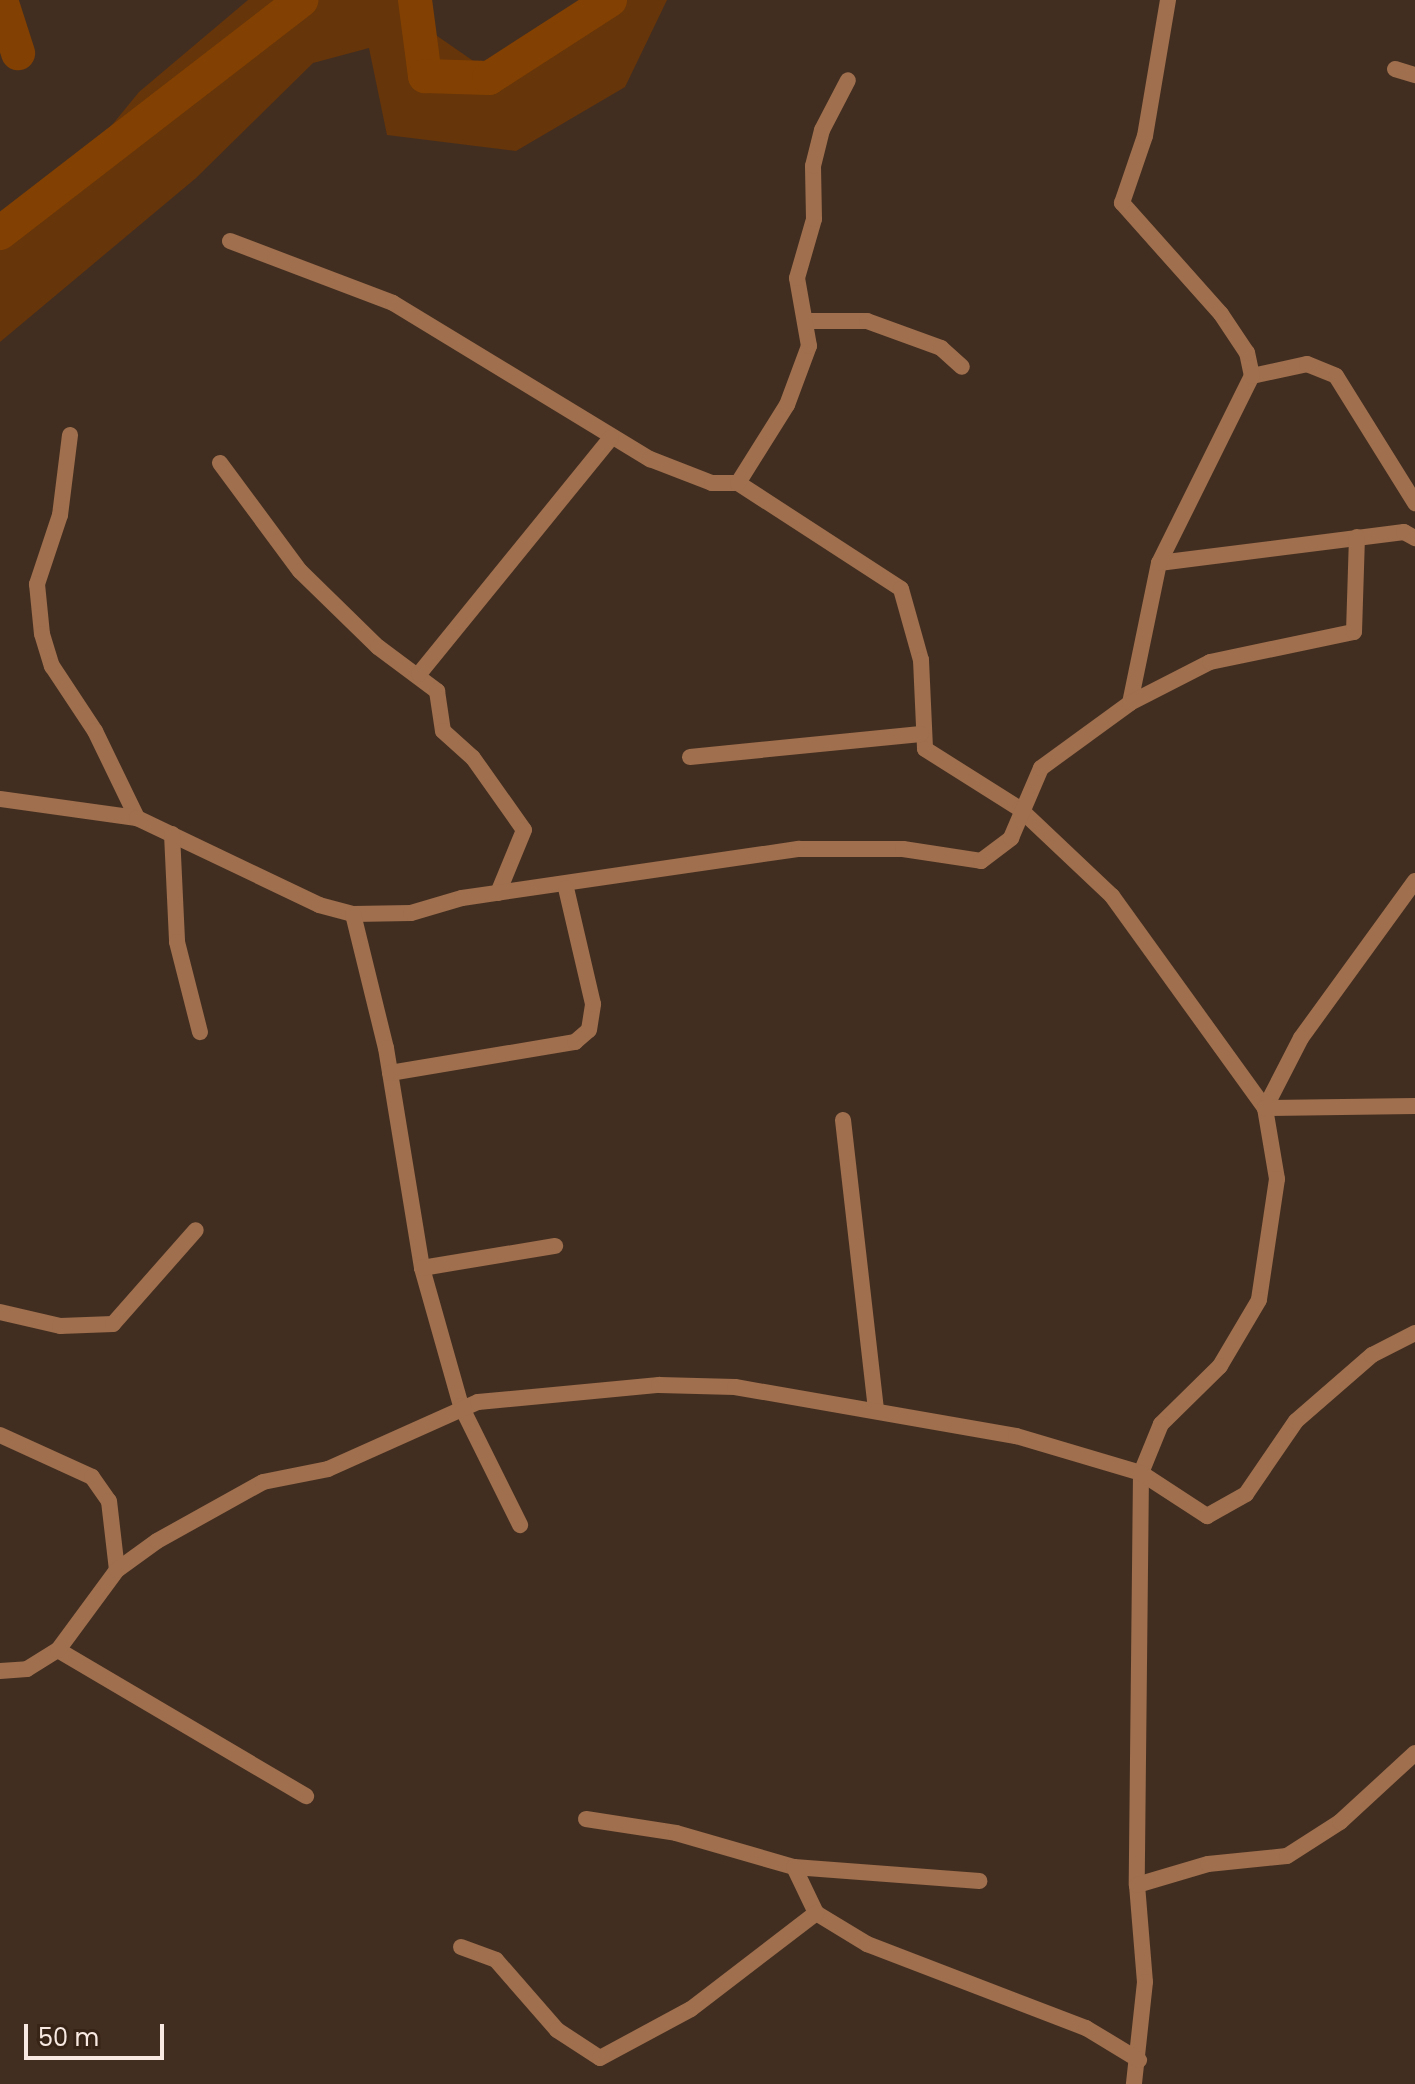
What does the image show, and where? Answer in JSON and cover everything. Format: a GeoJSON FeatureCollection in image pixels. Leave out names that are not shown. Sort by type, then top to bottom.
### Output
{"type":"FeatureCollection","features":[{"type":"Feature","properties":{"kind":"street"},"geometry":{"type":"LineString","coordinates":[[1130,703],[1159,563],[1252,376],[1247,353],[1221,314],[1122,203],[1145,136],[1168,0]]}},
{"type":"Feature","properties":{"kind":"street"},"geometry":{"type":"LineString","coordinates":[[1395,69],[1415,75]]}},
{"type":"Feature","properties":{"kind":"street"},"geometry":{"type":"LineString","coordinates":[[738,483],[787,405],[809,346],[797,278],[814,219],[813,166],[822,130],[848,80]]}},
{"type":"Feature","properties":{"kind":"street"},"geometry":{"type":"LineString","coordinates":[[230,241],[393,303],[482,350],[611,438],[712,483],[738,483],[901,589],[921,660],[921,734],[933,756],[1020,809],[1129,917],[1265,1108],[1277,1179],[1259,1300],[1220,1366],[1161,1424],[1141,1473],[1137,1885],[1145,1982],[1134,2084]]}},
{"type":"Feature","properties":{"kind":"street"},"geometry":{"type":"LineString","coordinates":[[806,321],[878,325],[941,348],[962,367]]}},
{"type":"Feature","properties":{"kind":"street"},"geometry":{"type":"LineString","coordinates":[[1252,376],[1307,364],[1336,376],[1415,503]]}},
{"type":"Feature","properties":{"kind":"street"},"geometry":{"type":"LineString","coordinates":[[70,435],[60,515],[37,584],[42,634],[52,666],[95,731],[137,818]]}},
{"type":"Feature","properties":{"kind":"street"},"geometry":{"type":"LineString","coordinates":[[419,674],[611,438]]}},
{"type":"Feature","properties":{"kind":"street"},"geometry":{"type":"LineString","coordinates":[[220,463],[300,571],[378,647],[419,674],[437,691],[443,731],[473,758],[524,830],[498,893]]}},
{"type":"Feature","properties":{"kind":"street"},"geometry":{"type":"LineString","coordinates":[[1159,563],[1411,532]]}},
{"type":"Feature","properties":{"kind":"street"},"geometry":{"type":"LineString","coordinates":[[0,799],[137,818],[353,914],[411,913],[498,893],[566,888],[799,849],[903,849],[981,861],[1011,838],[1020,809],[1041,768],[1130,703],[1210,662],[1354,632],[1357,537]]}},
{"type":"Feature","properties":{"kind":"street"},"geometry":{"type":"LineString","coordinates":[[690,757],[921,734]]}},
{"type":"Feature","properties":{"kind":"street"},"geometry":{"type":"LineString","coordinates":[[172,834],[177,942],[200,1032]]}},
{"type":"Feature","properties":{"kind":"street"},"geometry":{"type":"LineString","coordinates":[[1265,1108],[1301,1038],[1415,881]]}},
{"type":"Feature","properties":{"kind":"street"},"geometry":{"type":"LineString","coordinates":[[390,1073],[575,1042],[589,1030],[593,1004],[566,888]]}},
{"type":"Feature","properties":{"kind":"street"},"geometry":{"type":"LineString","coordinates":[[353,914],[390,1073],[422,1268],[461,1406],[520,1525]]}},
{"type":"Feature","properties":{"kind":"street"},"geometry":{"type":"LineString","coordinates":[[1265,1108],[1415,1106]]}},
{"type":"Feature","properties":{"kind":"street"},"geometry":{"type":"LineString","coordinates":[[843,1120],[876,1411]]}},
{"type":"Feature","properties":{"kind":"street"},"geometry":{"type":"LineString","coordinates":[[0,1312],[60,1326],[113,1324],[196,1230]]}},
{"type":"Feature","properties":{"kind":"street"},"geometry":{"type":"LineString","coordinates":[[422,1268],[555,1246]]}},
{"type":"Feature","properties":{"kind":"street"},"geometry":{"type":"LineString","coordinates":[[0,1671],[27,1669],[58,1650],[117,1570],[263,1482],[328,1469],[461,1406],[659,1385],[735,1387],[1016,1436],[1141,1473],[1198,1516],[1217,1513],[1246,1494],[1296,1421],[1372,1355],[1415,1333]]}},
{"type":"Feature","properties":{"kind":"street"},"geometry":{"type":"LineString","coordinates":[[0,1435],[92,1477],[109,1501],[117,1570]]}},
{"type":"Feature","properties":{"kind":"street"},"geometry":{"type":"LineString","coordinates":[[58,1650],[306,1796]]}},
{"type":"Feature","properties":{"kind":"street"},"geometry":{"type":"LineString","coordinates":[[1137,1885],[1208,1864],[1287,1856],[1340,1822],[1415,1753]]}},
{"type":"Feature","properties":{"kind":"street"},"geometry":{"type":"LineString","coordinates":[[586,1819],[676,1833],[794,1867],[979,1881]]}},
{"type":"Feature","properties":{"kind":"street"},"geometry":{"type":"LineString","coordinates":[[794,1867],[816,1913],[867,1944],[1086,2028],[1139,2060]]}},
{"type":"Feature","properties":{"kind":"street"},"geometry":{"type":"LineString","coordinates":[[461,1947],[496,1960],[557,2030],[600,2058],[691,2009],[816,1913]]}},
{"type":"Feature","properties":{"kind":"shaded area"},"geometry":{"type":"Polygon","coordinates":[[[248,0],[416,0],[430,31],[495,76],[589,0],[667,0],[625,87],[516,151],[387,135],[369,48],[313,63],[196,178],[0,342],[0,234],[58,191],[139,92],[248,0]]]}},
{"type":"Feature","properties":{"kind":"waterway"},"geometry":{"type":"LineString","coordinates":[[1,0],[18,53]]}},
{"type":"Feature","properties":{"kind":"waterway"},"geometry":{"type":"LineString","coordinates":[[0,233],[302,0]]}},
{"type":"Feature","properties":{"kind":"waterway"},"geometry":{"type":"LineString","coordinates":[[415,0],[425,76],[489,78],[610,0]]}}]}
